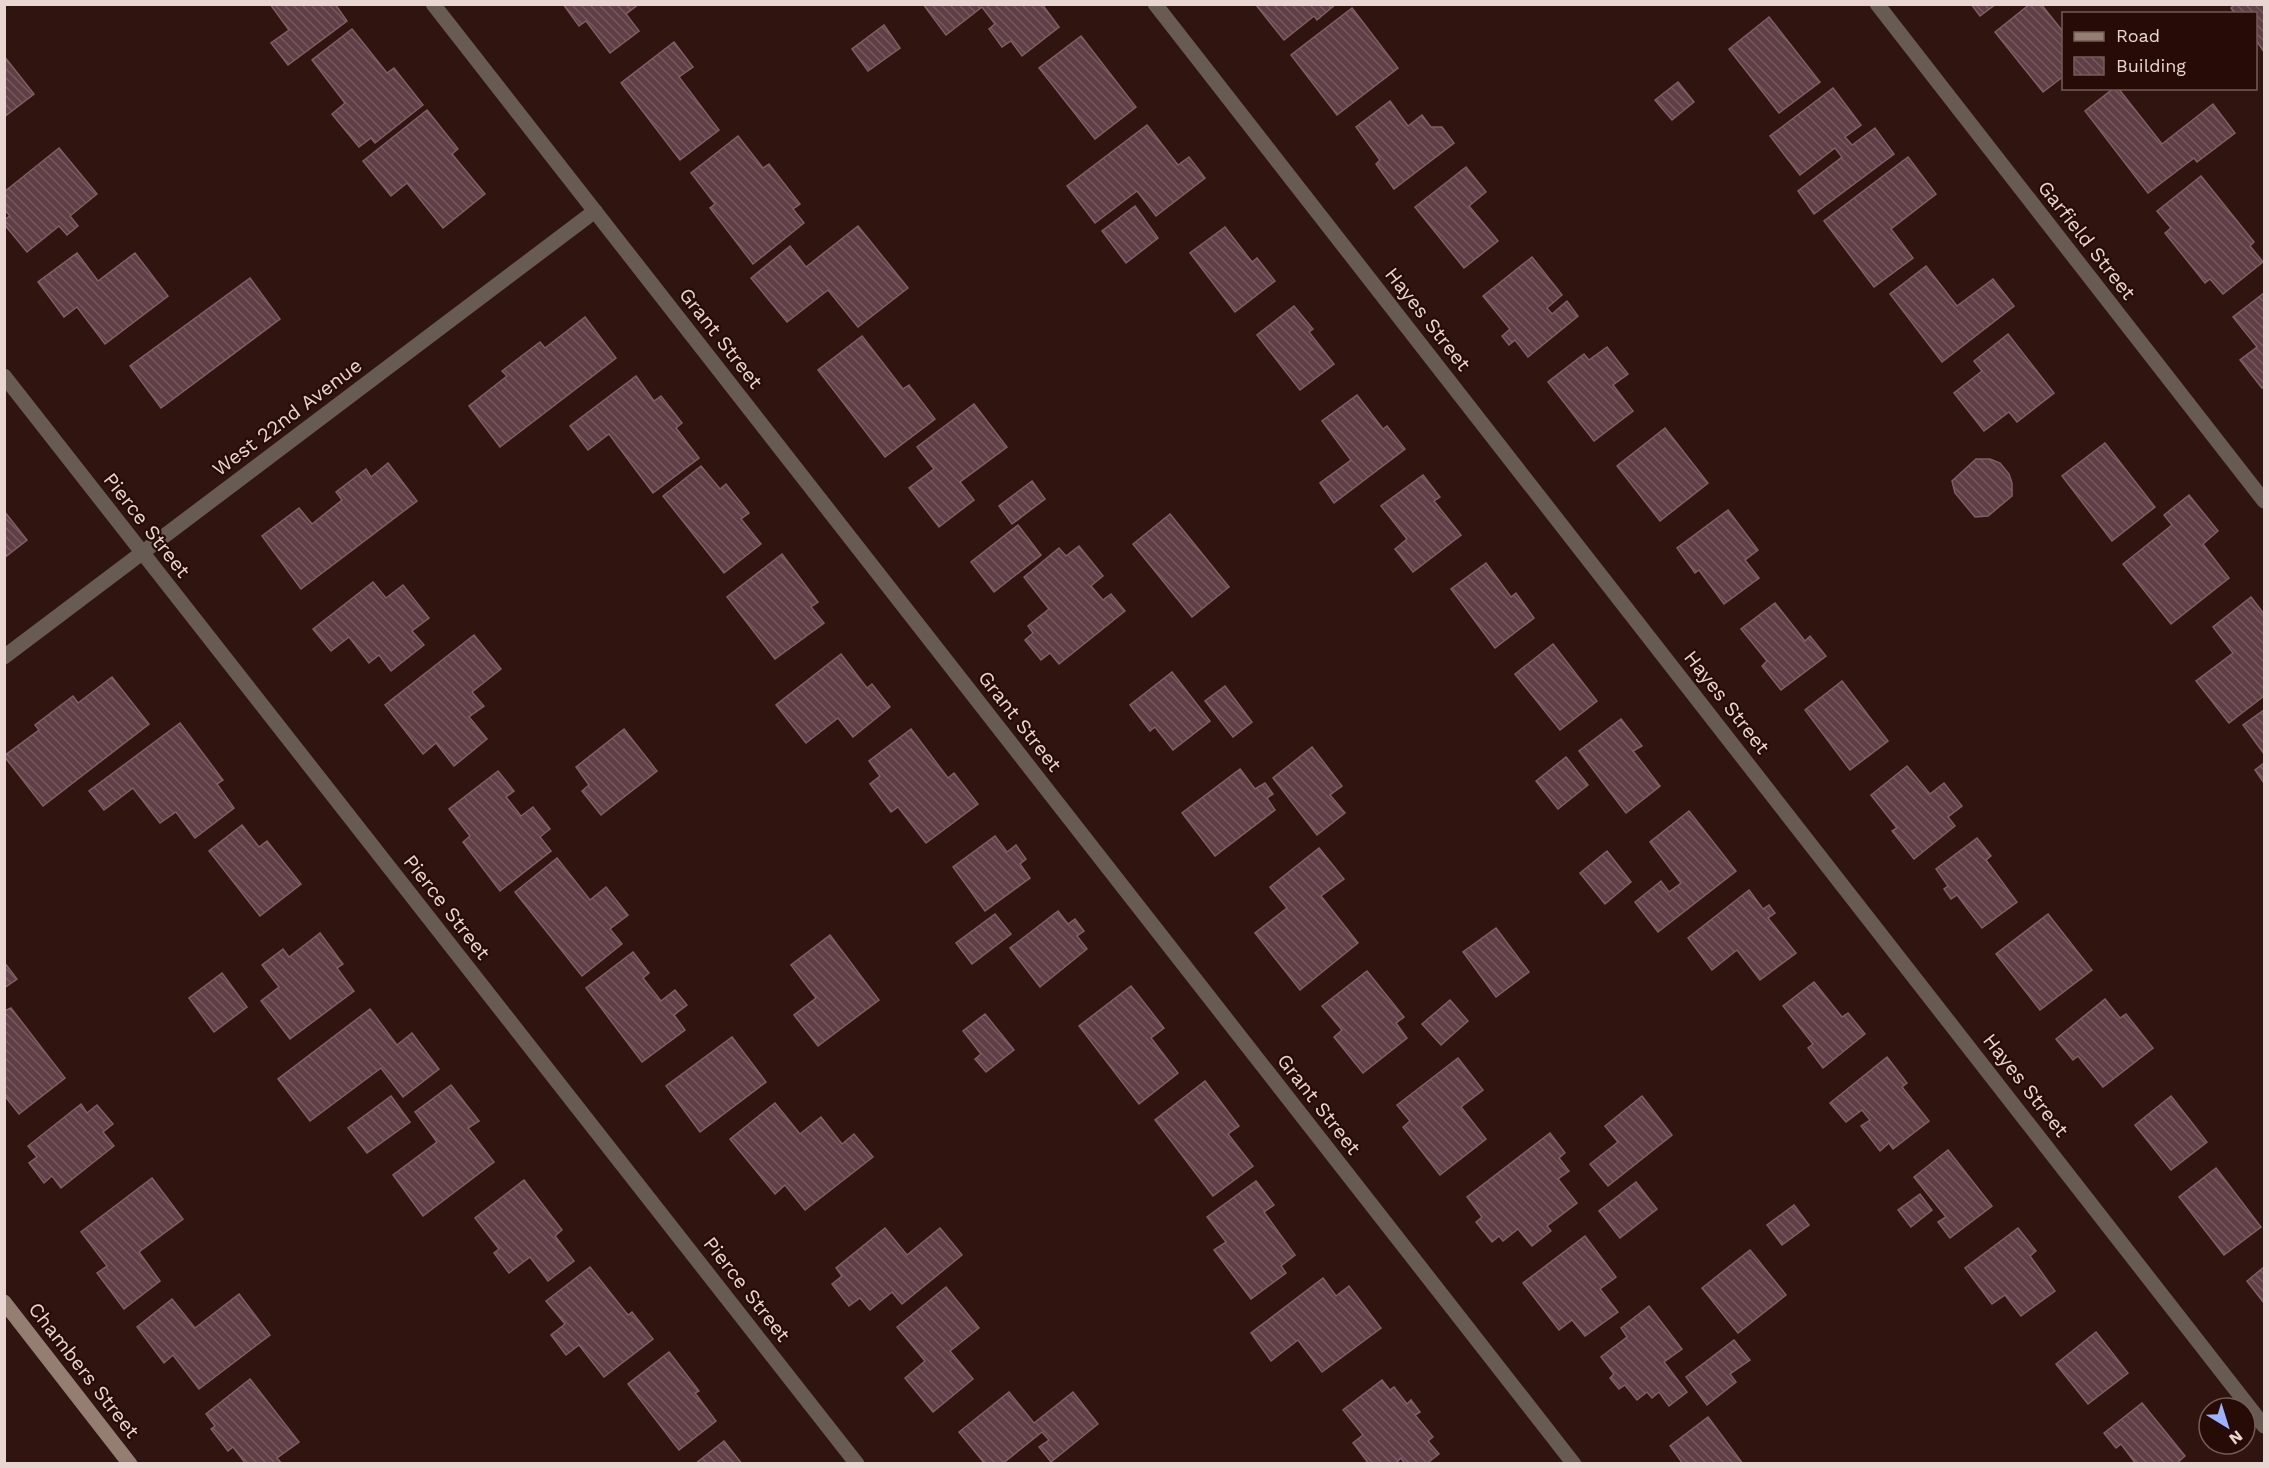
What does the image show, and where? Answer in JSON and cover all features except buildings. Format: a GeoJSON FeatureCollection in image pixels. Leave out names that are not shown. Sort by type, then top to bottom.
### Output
{"type":"FeatureCollection","features":[{"type":"Feature","properties":{"kind":"main road","name":"Chambers Street"},"geometry":{"type":"LineString","coordinates":[[4,1302],[130,1464]]}},
{"type":"Feature","properties":{"kind":"street","name":"Grant Street"},"geometry":{"type":"LineString","coordinates":[[433,4],[1574,1464]]}},
{"type":"Feature","properties":{"kind":"street","name":"Hayes Street"},"geometry":{"type":"LineString","coordinates":[[1155,4],[2265,1426]]}},
{"type":"Feature","properties":{"kind":"street","name":"Garfield Street"},"geometry":{"type":"LineString","coordinates":[[1877,4],[2265,501]]}},
{"type":"Feature","properties":{"kind":"street","name":"West 22nd Avenue"},"geometry":{"type":"LineString","coordinates":[[4,657],[595,211]]}},
{"type":"Feature","properties":{"kind":"street","name":"Pierce Street"},"geometry":{"type":"LineString","coordinates":[[4,376],[857,1464]]}}]}
